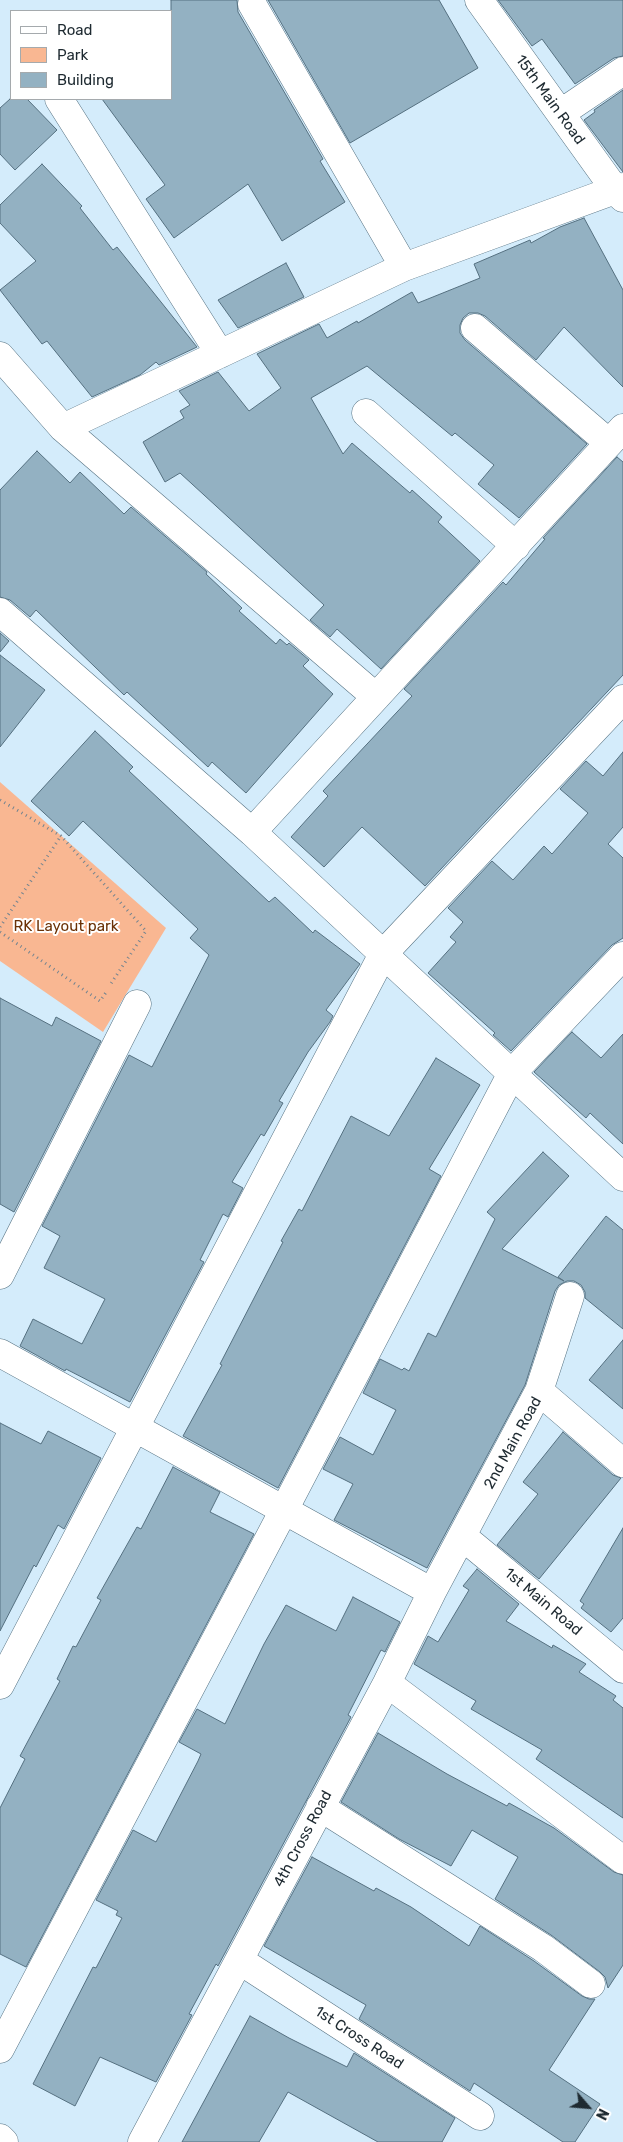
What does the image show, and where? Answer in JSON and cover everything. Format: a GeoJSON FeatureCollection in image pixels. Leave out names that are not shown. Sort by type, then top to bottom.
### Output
{"type":"FeatureCollection","features":[{"type":"Feature","properties":{"kind":"street","name":"15th Main Road"},"geometry":{"type":"LineString","coordinates":[[479,0],[560,114],[621,192]]}},
{"type":"Feature","properties":{"kind":"street"},"geometry":{"type":"LineString","coordinates":[[252,4],[404,267]]}},
{"type":"Feature","properties":{"kind":"street"},"geometry":{"type":"LineString","coordinates":[[560,114],[623,71]]}},
{"type":"Feature","properties":{"kind":"street"},"geometry":{"type":"LineString","coordinates":[[60,100],[220,354]]}},
{"type":"Feature","properties":{"kind":"street"},"geometry":{"type":"LineString","coordinates":[[63,428],[404,267],[621,192]]}},
{"type":"Feature","properties":{"kind":"street"},"geometry":{"type":"LineString","coordinates":[[252,832],[616,435],[475,328]]}},
{"type":"Feature","properties":{"kind":"street"},"geometry":{"type":"LineString","coordinates":[[0,356],[63,428],[376,697]]}},
{"type":"Feature","properties":{"kind":"street"},"geometry":{"type":"LineString","coordinates":[[366,413],[516,546]]}},
{"type":"Feature","properties":{"kind":"street"},"geometry":{"type":"LineString","coordinates":[[0,612],[252,832],[623,1176]]}},
{"type":"Feature","properties":{"kind":"street"},"geometry":{"type":"LineString","coordinates":[[0,1685],[384,954],[623,699]]}},
{"type":"Feature","properties":{"kind":"street"},"geometry":{"type":"LineString","coordinates":[[0,2049],[512,1073],[623,956]]}},
{"type":"Feature","properties":{"kind":"street"},"geometry":{"type":"LineString","coordinates":[[0,1275],[137,1004]]}},
{"type":"Feature","properties":{"kind":"street"},"geometry":{"type":"LineString","coordinates":[[539,1391],[570,1296]]}},
{"type":"Feature","properties":{"kind":"street"},"geometry":{"type":"LineString","coordinates":[[0,1353],[432,1592]]}},
{"type":"Feature","properties":{"kind":"street","name":"2nd Main Road"},"geometry":{"type":"LineString","coordinates":[[462,1536],[539,1391],[623,1463]]}},
{"type":"Feature","properties":{"kind":"street","name":"4th Cross Road"},"geometry":{"type":"LineString","coordinates":[[142,2142],[387,1683],[462,1536]]}},
{"type":"Feature","properties":{"kind":"street","name":"1st Main Road"},"geometry":{"type":"LineString","coordinates":[[462,1536],[623,1669]]}},
{"type":"Feature","properties":{"kind":"street"},"geometry":{"type":"LineString","coordinates":[[387,1683],[623,1860]]}},
{"type":"Feature","properties":{"kind":"street"},"geometry":{"type":"LineString","coordinates":[[320,1807],[543,1948],[591,1984]]}},
{"type":"Feature","properties":{"kind":"street","name":"1st Cross Road"},"geometry":{"type":"LineString","coordinates":[[239,1960],[480,2116]]}},
{"type":"Feature","properties":{"kind":"street"},"geometry":{"type":"LineString","coordinates":[[0,2138],[4,2142]]}},
{"type":"Feature","properties":{"kind":"path"},"geometry":{"type":"LineString","coordinates":[[0,800],[61,836],[146,931],[100,1001],[0,932]]}},
{"type":"Feature","properties":{"kind":"path"},"geometry":{"type":"LineString","coordinates":[[0,927],[61,836]]}},
{"type":"Feature","properties":{"kind":"green space","name":"RK Layout park"},"geometry":{"type":"Polygon","coordinates":[[[0,782],[166,928],[103,1032],[0,961],[0,782]]]}},
{"type":"Feature","properties":{"kind":"building"},"geometry":{"type":"Polygon","coordinates":[[[171,0],[237,0],[238,12],[323,159],[320,161],[345,202],[282,241],[248,184],[174,238],[146,199],[165,185],[103,100],[172,100],[171,0]]]}},
{"type":"Feature","properties":{"kind":"building"},"geometry":{"type":"Polygon","coordinates":[[[268,0],[439,0],[478,68],[350,143],[268,0]]]}},
{"type":"Feature","properties":{"kind":"building"},"geometry":{"type":"Polygon","coordinates":[[[498,0],[623,0],[623,56],[614,58],[575,84],[542,39],[532,46],[498,0]]]}},
{"type":"Feature","properties":{"kind":"building"},"geometry":{"type":"Polygon","coordinates":[[[623,90],[623,172],[584,120],[595,112],[594,110],[623,90]]]}},
{"type":"Feature","properties":{"kind":"building"},"geometry":{"type":"Polygon","coordinates":[[[10,99],[28,100],[57,130],[15,170],[0,154],[0,108],[10,99]]]}},
{"type":"Feature","properties":{"kind":"building"},"geometry":{"type":"Polygon","coordinates":[[[42,164],[82,206],[80,208],[113,250],[117,247],[197,347],[159,365],[156,362],[140,375],[92,397],[47,341],[42,344],[0,290],[36,261],[0,223],[0,205],[42,164]]]}},
{"type":"Feature","properties":{"kind":"building"},"geometry":{"type":"Polygon","coordinates":[[[584,218],[623,290],[623,387],[564,327],[536,360],[485,316],[478,313],[469,313],[463,318],[460,325],[460,333],[465,340],[587,444],[519,518],[478,484],[494,465],[455,433],[452,436],[367,366],[311,398],[343,454],[352,443],[410,493],[412,490],[442,517],[438,522],[480,561],[381,669],[337,629],[330,637],[310,620],[324,605],[180,473],[165,482],[143,442],[184,418],[180,411],[190,405],[179,391],[218,372],[249,411],[281,388],[257,354],[319,324],[327,338],[357,321],[358,323],[412,292],[418,303],[480,278],[474,264],[530,240],[531,243],[560,227],[584,218]]]}},
{"type":"Feature","properties":{"kind":"building"},"geometry":{"type":"Polygon","coordinates":[[[286,263],[304,297],[238,328],[218,300],[286,263]]]}},
{"type":"Feature","properties":{"kind":"building"},"geometry":{"type":"Polygon","coordinates":[[[37,451],[70,483],[80,472],[124,514],[131,507],[207,572],[206,574],[242,608],[239,611],[276,644],[280,639],[287,645],[289,643],[309,660],[303,666],[333,694],[246,793],[212,762],[208,767],[127,692],[124,695],[36,610],[30,617],[10,600],[0,597],[0,490],[37,451]]]}},
{"type":"Feature","properties":{"kind":"building"},"geometry":{"type":"Polygon","coordinates":[[[617,457],[623,462],[623,675],[425,886],[362,827],[324,867],[291,837],[328,796],[323,791],[412,696],[404,689],[503,582],[506,585],[545,539],[543,538],[617,457]]]}},
{"type":"Feature","properties":{"kind":"building"},"geometry":{"type":"Polygon","coordinates":[[[0,633],[9,641],[0,652],[0,633]]]}},
{"type":"Feature","properties":{"kind":"building"},"geometry":{"type":"Polygon","coordinates":[[[0,655],[45,690],[0,747],[0,655]]]}},
{"type":"Feature","properties":{"kind":"building"},"geometry":{"type":"Polygon","coordinates":[[[95,731],[133,767],[129,771],[269,902],[275,897],[313,933],[315,930],[360,964],[326,1010],[333,1016],[330,1022],[308,1052],[279,1101],[283,1103],[264,1136],[261,1134],[232,1182],[243,1188],[228,1217],[223,1214],[200,1260],[204,1262],[130,1402],[66,1369],[65,1371],[20,1346],[33,1319],[82,1344],[105,1299],[44,1268],[60,1236],[42,1226],[129,1055],[152,1067],[209,955],[190,938],[198,929],[83,821],[69,836],[31,801],[95,731]]]}},
{"type":"Feature","properties":{"kind":"building"},"geometry":{"type":"Polygon","coordinates":[[[623,752],[623,827],[608,844],[623,858],[623,938],[612,945],[511,1051],[493,1035],[495,1033],[428,973],[456,942],[450,937],[463,922],[448,908],[492,861],[513,880],[544,846],[552,854],[588,813],[560,789],[586,761],[603,776],[623,752]]]}},
{"type":"Feature","properties":{"kind":"building"},"geometry":{"type":"Polygon","coordinates":[[[0,998],[52,1026],[56,1017],[101,1041],[14,1212],[0,1204],[0,998]]]}},
{"type":"Feature","properties":{"kind":"building"},"geometry":{"type":"Polygon","coordinates":[[[572,1032],[601,1058],[623,1034],[623,1144],[590,1113],[586,1118],[534,1072],[572,1032]]]}},
{"type":"Feature","properties":{"kind":"building"},"geometry":{"type":"Polygon","coordinates":[[[436,1058],[480,1085],[429,1169],[441,1176],[278,1488],[183,1436],[222,1365],[220,1364],[283,1242],[281,1241],[299,1209],[302,1211],[351,1116],[389,1136],[436,1058]]]}},
{"type":"Feature","properties":{"kind":"building"},"geometry":{"type":"Polygon","coordinates":[[[543,1152],[569,1176],[502,1249],[564,1281],[558,1277],[606,1216],[623,1230],[623,1329],[585,1298],[585,1292],[581,1285],[574,1281],[567,1281],[559,1285],[555,1291],[525,1385],[427,1568],[334,1520],[353,1484],[323,1469],[340,1437],[373,1455],[396,1410],[363,1393],[380,1359],[402,1370],[404,1368],[409,1371],[428,1333],[436,1337],[495,1219],[487,1212],[543,1152]]]}},
{"type":"Feature","properties":{"kind":"building"},"geometry":{"type":"Polygon","coordinates":[[[623,1340],[623,1409],[589,1380],[623,1340]]]}},
{"type":"Feature","properties":{"kind":"building"},"geometry":{"type":"Polygon","coordinates":[[[0,1423],[41,1444],[48,1431],[101,1458],[64,1529],[58,1525],[36,1567],[34,1565],[0,1631],[0,1423]]]}},
{"type":"Feature","properties":{"kind":"building"},"geometry":{"type":"Polygon","coordinates":[[[563,1432],[613,1475],[621,1478],[539,1579],[497,1545],[538,1494],[523,1482],[563,1432]]]}},
{"type":"Feature","properties":{"kind":"building"},"geometry":{"type":"Polygon","coordinates":[[[173,1467],[220,1492],[210,1512],[254,1534],[26,1967],[0,1954],[0,1808],[25,1759],[20,1756],[60,1681],[57,1679],[73,1646],[76,1647],[101,1600],[97,1598],[137,1527],[141,1529],[173,1467]]]}},
{"type":"Feature","properties":{"kind":"building"},"geometry":{"type":"Polygon","coordinates":[[[623,1528],[623,1618],[611,1632],[581,1608],[584,1604],[580,1601],[623,1528]]]}},
{"type":"Feature","properties":{"kind":"building"},"geometry":{"type":"Polygon","coordinates":[[[477,1569],[519,1604],[506,1621],[552,1648],[553,1645],[586,1664],[579,1672],[616,1696],[613,1700],[623,1708],[623,1818],[536,1759],[542,1750],[471,1709],[476,1701],[414,1664],[428,1636],[438,1642],[469,1590],[463,1586],[477,1569]]]}},
{"type":"Feature","properties":{"kind":"building"},"geometry":{"type":"Polygon","coordinates":[[[353,1597],[400,1622],[385,1652],[381,1650],[348,1715],[351,1717],[218,1966],[216,1964],[189,2014],[192,2015],[156,2082],[100,2057],[75,2106],[33,2084],[93,1967],[96,1968],[122,1918],[116,1915],[118,1911],[96,1900],[133,1830],[156,1842],[198,1761],[201,1754],[179,1742],[197,1709],[225,1724],[264,1644],[286,1605],[336,1631],[353,1597]]]}},
{"type":"Feature","properties":{"kind":"building"},"geometry":{"type":"Polygon","coordinates":[[[378,1733],[447,1774],[507,1806],[509,1803],[554,1828],[614,1872],[623,1875],[623,1965],[608,1988],[605,1977],[600,1972],[551,1935],[495,1899],[518,1857],[472,1830],[451,1866],[399,1839],[341,1802],[378,1733]]]}},
{"type":"Feature","properties":{"kind":"building"},"geometry":{"type":"Polygon","coordinates":[[[312,1857],[374,1891],[376,1888],[411,1907],[469,1946],[480,1926],[534,1961],[582,1996],[595,1999],[549,2070],[600,2104],[575,2142],[563,2142],[474,2083],[470,2091],[359,2019],[366,2005],[264,1946],[312,1857]]]}},
{"type":"Feature","properties":{"kind":"building"},"geometry":{"type":"Polygon","coordinates":[[[250,2016],[347,2067],[354,2053],[455,2118],[442,2142],[378,2142],[288,2092],[259,2142],[182,2142],[250,2016]]]}}]}
